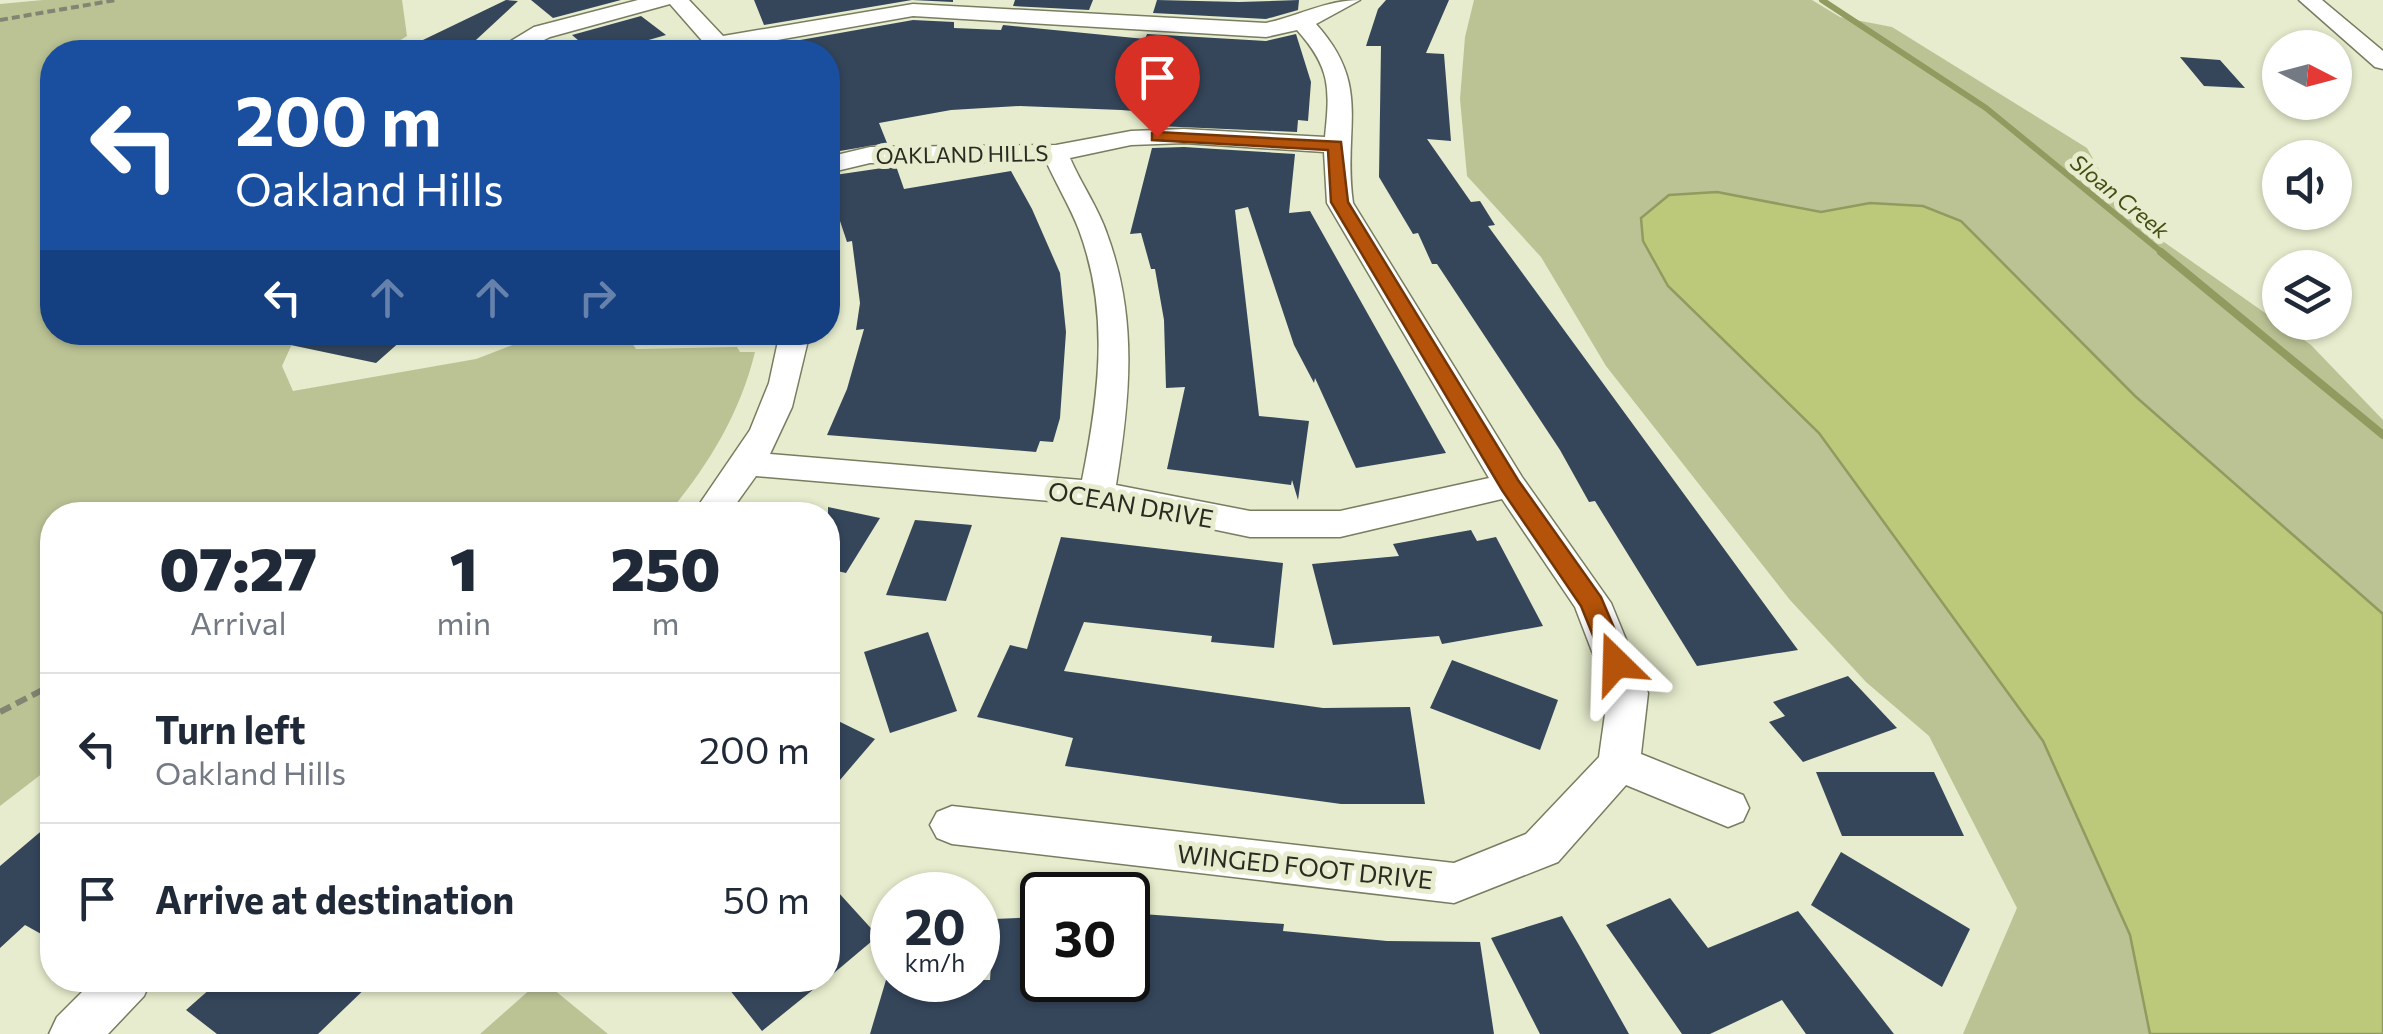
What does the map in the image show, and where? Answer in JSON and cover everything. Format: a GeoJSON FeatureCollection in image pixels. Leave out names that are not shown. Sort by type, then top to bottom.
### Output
{"type":"FeatureCollection","features":[{"type":"Feature","properties":{"kind":"street"},"geometry":{"type":"LineString","coordinates":[[527,40],[542,32],[662,0]]}},
{"type":"Feature","properties":{"kind":"street"},"geometry":{"type":"LineString","coordinates":[[676,0],[713,40]]}},
{"type":"Feature","properties":{"kind":"street"},"geometry":{"type":"LineString","coordinates":[[761,40],[913,10],[1117,10],[1266,30],[1302,22],[1350,0]]}},
{"type":"Feature","properties":{"kind":"street"},"geometry":{"type":"LineString","coordinates":[[2308,0],[2383,62]]}},
{"type":"Feature","properties":{"kind":"street"},"geometry":{"type":"LineString","coordinates":[[1302,22],[1328,52],[1342,90],[1336,145],[1340,202],[1510,485],[1592,603],[1628,692],[1619,764],[1728,808]]}},
{"type":"Feature","properties":{"kind":"street","name":"OAKLAND HILLS"},"geometry":{"type":"LineString","coordinates":[[840,162],[870,154],[1056,152],[1130,138],[1184,136],[1336,145]]}},
{"type":"Feature","properties":{"kind":"street"},"geometry":{"type":"LineString","coordinates":[[1056,152],[1091,228],[1114,298],[1118,380],[1097,493]]}},
{"type":"Feature","properties":{"kind":"street"},"geometry":{"type":"LineString","coordinates":[[719,502],[765,436],[786,382],[793,345]]}},
{"type":"Feature","properties":{"kind":"street","name":"OCEAN DRIVE"},"geometry":{"type":"LineString","coordinates":[[748,464],[1097,493],[1250,524],[1340,524],[1510,485]]}},
{"type":"Feature","properties":{"kind":"street","name":"WINGED FOOT DRIVE"},"geometry":{"type":"LineString","coordinates":[[952,825],[1454,883],[1542,848],[1619,764]]}},
{"type":"Feature","properties":{"kind":"street"},"geometry":{"type":"LineString","coordinates":[[74,1034],[115,992]]}},
{"type":"Feature","properties":{"kind":"path"},"geometry":{"type":"LineString","coordinates":[[0,20],[114,0]]}},
{"type":"Feature","properties":{"kind":"path"},"geometry":{"type":"LineString","coordinates":[[0,712],[40,691]]}},
{"type":"Feature","properties":{"kind":"shaded area"},"geometry":{"type":"Polygon","coordinates":[[[43,0],[402,0],[407,36],[401,40],[40,40],[40,345],[292,345],[282,366],[293,391],[476,359],[513,345],[737,347],[740,352],[755,352],[741,397],[709,458],[677,502],[40,502],[40,775],[0,806],[0,4],[43,0]]]}},
{"type":"Feature","properties":{"kind":"shaded area"},"geometry":{"type":"Polygon","coordinates":[[[1474,0],[1812,0],[1840,17],[1892,27],[2087,148],[2124,214],[2262,311],[2262,340],[2304,340],[2311,345],[2383,420],[2383,1034],[1963,1034],[2017,908],[1929,736],[1866,682],[1790,600],[1606,366],[1541,257],[1467,176],[1460,99],[1465,37],[1474,0]]]}},
{"type":"Feature","properties":{"kind":"shaded area"},"geometry":{"type":"Polygon","coordinates":[[[1717,192],[1821,212],[1870,203],[1923,206],[1961,221],[2135,396],[2383,614],[2383,1034],[2150,1034],[2130,935],[2043,741],[1819,433],[1668,286],[1643,241],[1641,218],[1669,195],[1717,192]]]}},
{"type":"Feature","properties":{"kind":"shaded area"},"geometry":{"type":"Polygon","coordinates":[[[528,992],[557,992],[608,1034],[480,1034],[528,992]]]}},
{"type":"Feature","properties":{"kind":"building"},"geometry":{"type":"Polygon","coordinates":[[[506,0],[518,1],[476,40],[423,40],[506,0]]]}},
{"type":"Feature","properties":{"kind":"building"},"geometry":{"type":"Polygon","coordinates":[[[531,0],[621,0],[553,18],[531,0]]]}},
{"type":"Feature","properties":{"kind":"building"},"geometry":{"type":"Polygon","coordinates":[[[754,0],[912,0],[764,25],[754,0]]]}},
{"type":"Feature","properties":{"kind":"building"},"geometry":{"type":"Polygon","coordinates":[[[1015,0],[1093,0],[1089,10],[1013,6],[1015,0]]]}},
{"type":"Feature","properties":{"kind":"building"},"geometry":{"type":"Polygon","coordinates":[[[1157,0],[1299,0],[1298,10],[1266,19],[1153,13],[1157,0]]]}},
{"type":"Feature","properties":{"kind":"building"},"geometry":{"type":"Polygon","coordinates":[[[1386,0],[1449,0],[1426,53],[1444,54],[1451,141],[1427,139],[1471,202],[1480,201],[1495,225],[1488,226],[1798,650],[1697,666],[1595,501],[1589,502],[1560,450],[1437,264],[1432,264],[1418,233],[1413,234],[1379,177],[1381,46],[1366,46],[1378,9],[1386,0]]]}},
{"type":"Feature","properties":{"kind":"building"},"geometry":{"type":"Polygon","coordinates":[[[641,16],[666,35],[649,40],[578,40],[572,35],[641,16]]]}},
{"type":"Feature","properties":{"kind":"building"},"geometry":{"type":"Polygon","coordinates":[[[913,20],[954,22],[954,28],[1001,30],[1003,25],[1145,39],[1147,34],[1266,41],[1296,34],[1311,82],[1308,121],[1298,120],[1297,132],[1157,126],[1161,113],[1121,110],[1020,106],[951,110],[879,123],[887,143],[840,151],[840,40],[800,40],[913,20]]]}},
{"type":"Feature","properties":{"kind":"building"},"geometry":{"type":"Polygon","coordinates":[[[2180,57],[2220,60],[2245,88],[2204,86],[2180,57]]]}},
{"type":"Feature","properties":{"kind":"building"},"geometry":{"type":"Polygon","coordinates":[[[1152,148],[1295,154],[1289,213],[1310,211],[1446,453],[1356,468],[1315,378],[1314,383],[1294,345],[1248,207],[1235,210],[1259,416],[1309,421],[1298,500],[1292,480],[1291,485],[1167,469],[1185,387],[1166,388],[1164,320],[1155,269],[1151,269],[1141,233],[1130,234],[1152,148]]]}},
{"type":"Feature","properties":{"kind":"building"},"geometry":{"type":"Polygon","coordinates":[[[896,166],[904,189],[1011,171],[1060,273],[1066,332],[1060,418],[1053,442],[1040,441],[1036,452],[827,435],[847,389],[864,329],[856,330],[860,303],[852,241],[847,242],[840,221],[840,174],[896,166]]]}},
{"type":"Feature","properties":{"kind":"building"},"geometry":{"type":"Polygon","coordinates":[[[291,345],[396,345],[376,363],[291,345]]]}},
{"type":"Feature","properties":{"kind":"building"},"geometry":{"type":"Polygon","coordinates":[[[840,510],[880,518],[846,573],[840,572],[840,510]]]}},
{"type":"Feature","properties":{"kind":"building"},"geometry":{"type":"Polygon","coordinates":[[[915,520],[972,525],[946,601],[886,595],[915,520]]]}},
{"type":"Feature","properties":{"kind":"building"},"geometry":{"type":"Polygon","coordinates":[[[1471,530],[1477,541],[1496,537],[1543,626],[1442,644],[1439,636],[1333,645],[1312,564],[1399,556],[1393,544],[1471,530]]]}},
{"type":"Feature","properties":{"kind":"building"},"geometry":{"type":"Polygon","coordinates":[[[1061,537],[1283,563],[1274,648],[1211,642],[1212,636],[1084,622],[1064,671],[1323,708],[1410,707],[1425,804],[1341,804],[1065,766],[1073,738],[977,717],[1010,645],[1027,649],[1061,537]]]}},
{"type":"Feature","properties":{"kind":"building"},"geometry":{"type":"Polygon","coordinates":[[[928,632],[957,711],[890,733],[864,652],[928,632]]]}},
{"type":"Feature","properties":{"kind":"building"},"geometry":{"type":"Polygon","coordinates":[[[1452,660],[1558,700],[1540,750],[1430,708],[1452,660]]]}},
{"type":"Feature","properties":{"kind":"building"},"geometry":{"type":"Polygon","coordinates":[[[1848,676],[1897,728],[1803,762],[1769,722],[1785,716],[1773,702],[1848,676]]]}},
{"type":"Feature","properties":{"kind":"building"},"geometry":{"type":"Polygon","coordinates":[[[840,722],[875,739],[840,780],[840,722]]]}},
{"type":"Feature","properties":{"kind":"building"},"geometry":{"type":"Polygon","coordinates":[[[1816,772],[1934,772],[1964,836],[1842,836],[1816,772]]]}},
{"type":"Feature","properties":{"kind":"building"},"geometry":{"type":"Polygon","coordinates":[[[40,832],[40,933],[25,925],[0,948],[0,866],[40,832]]]}},
{"type":"Feature","properties":{"kind":"building"},"geometry":{"type":"Polygon","coordinates":[[[1841,852],[1970,929],[1942,987],[1811,905],[1841,852]]]}},
{"type":"Feature","properties":{"kind":"building"},"geometry":{"type":"Polygon","coordinates":[[[840,894],[870,927],[870,943],[840,968],[840,894]]]}},
{"type":"Feature","properties":{"kind":"building"},"geometry":{"type":"Polygon","coordinates":[[[1670,898],[1708,948],[1798,911],[1894,1034],[1806,1034],[1782,1000],[1710,1034],[1682,1034],[1606,925],[1670,898]]]}},
{"type":"Feature","properties":{"kind":"building"},"geometry":{"type":"Polygon","coordinates":[[[1150,915],[1284,924],[1283,931],[1387,941],[1480,942],[1494,1034],[870,1034],[879,1002],[1000,1002],[1000,919],[1020,918],[1020,1002],[1150,1002],[1150,915]]]}},
{"type":"Feature","properties":{"kind":"building"},"geometry":{"type":"Polygon","coordinates":[[[1562,916],[1629,1034],[1540,1034],[1491,938],[1562,916]]]}},
{"type":"Feature","properties":{"kind":"building"},"geometry":{"type":"Polygon","coordinates":[[[206,992],[362,992],[318,1034],[217,1034],[186,1010],[206,992]]]}},
{"type":"Feature","properties":{"kind":"building"},"geometry":{"type":"Polygon","coordinates":[[[731,992],[810,992],[762,1031],[731,992]]]}},
{"type":"Feature","properties":{"kind":"waterway","name":"Sloan Creek"},"geometry":{"type":"LineString","coordinates":[[1822,0],[1986,108],[2164,254]]}},
{"type":"Feature","properties":{"kind":"waterway","name":"Sloan Creek"},"geometry":{"type":"LineString","coordinates":[[2161,252],[2383,435]]}},
{"type":"Feature","properties":{"kind":"route"},"geometry":{"type":"LineString","coordinates":[[1157,137],[1336,145],[1334,166],[1340,202],[1510,485],[1592,603],[1616,663]]}}]}
